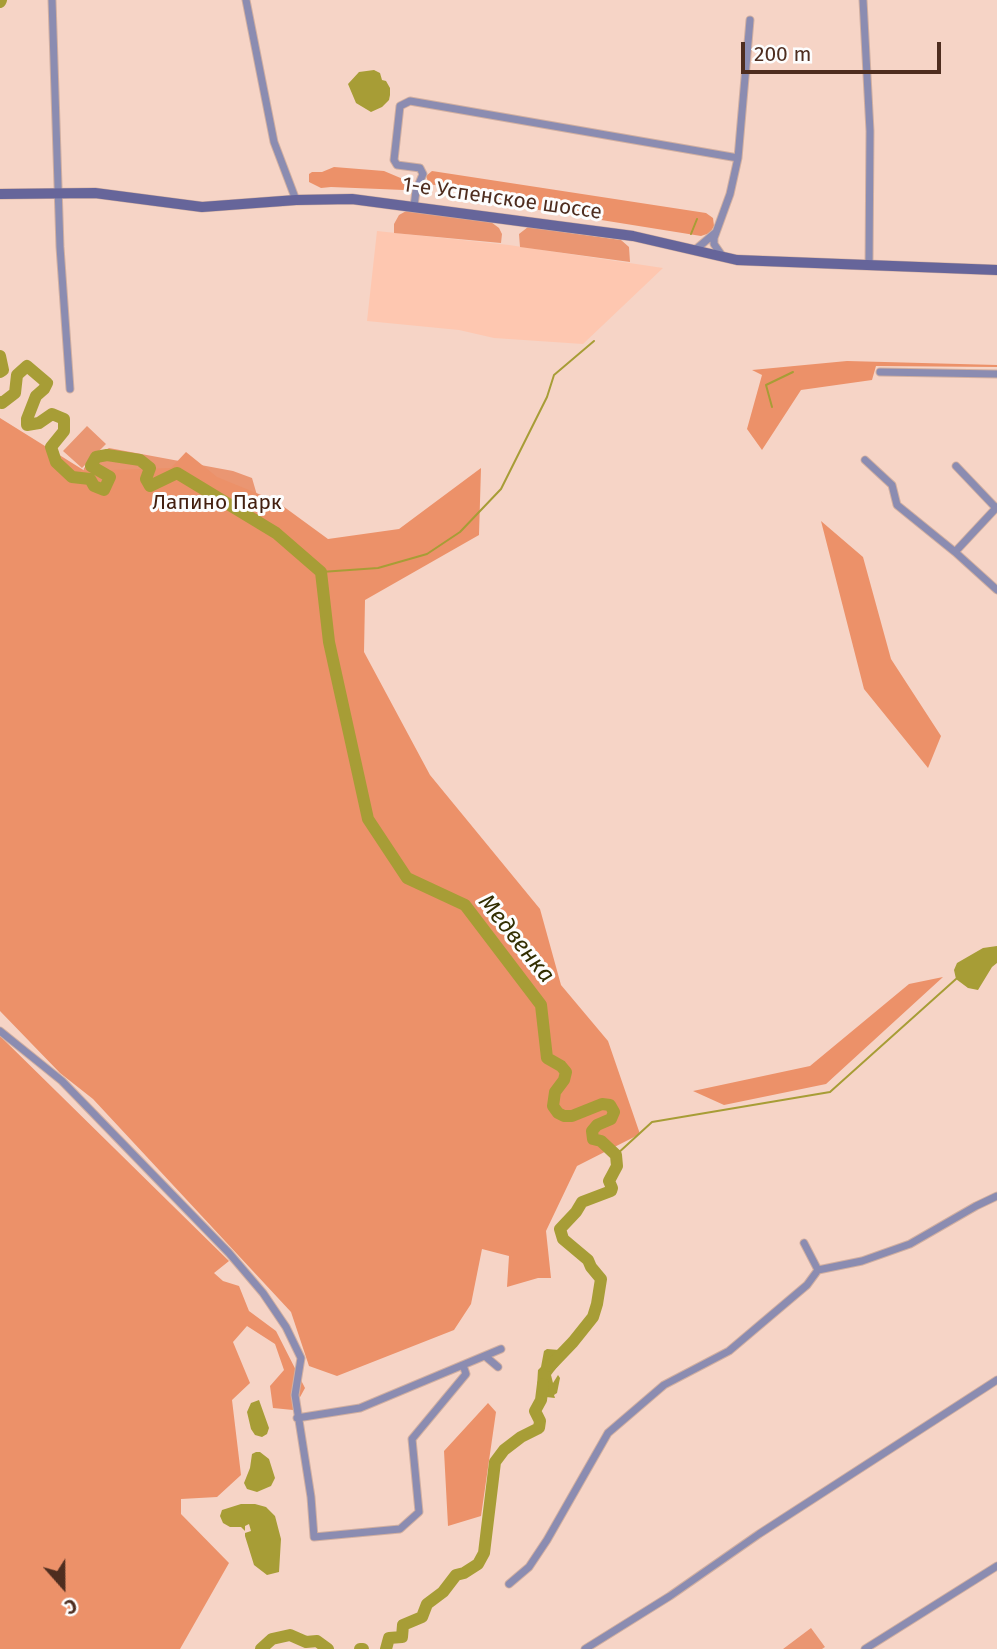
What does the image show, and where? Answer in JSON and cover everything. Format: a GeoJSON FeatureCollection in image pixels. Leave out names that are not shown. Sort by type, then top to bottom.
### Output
{"type":"FeatureCollection","features":[{"type":"Feature","properties":{"kind":"main road","name":"1-е Успенское шоссе"},"geometry":{"type":"LineString","coordinates":[[0,194],[95,193],[202,207],[352,198],[634,236],[753,262],[997,270]]}},
{"type":"Feature","properties":{"kind":"street"},"geometry":{"type":"LineString","coordinates":[[52,0],[57,193],[70,389]]}},
{"type":"Feature","properties":{"kind":"street"},"geometry":{"type":"LineString","coordinates":[[246,0],[274,142],[296,200]]}},
{"type":"Feature","properties":{"kind":"street"},"geometry":{"type":"LineString","coordinates":[[863,0],[870,131],[869,265]]}},
{"type":"Feature","properties":{"kind":"street"},"geometry":{"type":"LineString","coordinates":[[723,257],[714,244],[738,158],[750,20]]}},
{"type":"Feature","properties":{"kind":"street"},"geometry":{"type":"LineString","coordinates":[[414,206],[416,191],[423,174],[420,169],[397,165],[394,160],[400,106],[410,101],[738,158]]}},
{"type":"Feature","properties":{"kind":"street"},"geometry":{"type":"LineString","coordinates":[[695,250],[716,233]]}},
{"type":"Feature","properties":{"kind":"street"},"geometry":{"type":"LineString","coordinates":[[880,372],[997,374]]}},
{"type":"Feature","properties":{"kind":"street"},"geometry":{"type":"LineString","coordinates":[[865,460],[892,485],[897,505],[997,590]]}},
{"type":"Feature","properties":{"kind":"street"},"geometry":{"type":"LineString","coordinates":[[955,552],[996,508],[956,466]]}},
{"type":"Feature","properties":{"kind":"street"},"geometry":{"type":"LineString","coordinates":[[0,1031],[62,1081],[229,1253],[263,1293],[286,1327],[301,1358],[295,1395],[311,1497],[314,1537],[400,1529],[419,1512],[412,1439],[466,1374],[463,1365]]}},
{"type":"Feature","properties":{"kind":"street"},"geometry":{"type":"LineString","coordinates":[[509,1584],[529,1567],[547,1540],[608,1433],[664,1385],[729,1351],[807,1285],[818,1270],[862,1261],[892,1251],[997,1196]]}},
{"type":"Feature","properties":{"kind":"street"},"geometry":{"type":"LineString","coordinates":[[804,1243],[818,1270]]}},
{"type":"Feature","properties":{"kind":"street"},"geometry":{"type":"LineString","coordinates":[[298,1418],[360,1408],[501,1349]]}},
{"type":"Feature","properties":{"kind":"street"},"geometry":{"type":"LineString","coordinates":[[485,1356],[498,1367]]}},
{"type":"Feature","properties":{"kind":"street"},"geometry":{"type":"LineString","coordinates":[[585,1649],[997,1380]]}},
{"type":"Feature","properties":{"kind":"street"},"geometry":{"type":"LineString","coordinates":[[865,1649],[997,1566]]}},
{"type":"Feature","properties":{"kind":"shaded area"},"geometry":{"type":"Polygon","coordinates":[[[374,70],[386,81],[390,95],[382,107],[371,112],[356,103],[348,84],[359,72],[374,70]]]}},
{"type":"Feature","properties":{"kind":"shaded area"},"geometry":{"type":"Polygon","coordinates":[[[408,210],[491,222],[502,234],[501,243],[394,233],[394,224],[399,215],[408,210]]]}},
{"type":"Feature","properties":{"kind":"shaded area"},"geometry":{"type":"Polygon","coordinates":[[[528,227],[621,240],[629,247],[630,262],[520,247],[519,234],[528,227]]]}},
{"type":"Feature","properties":{"kind":"shaded area"},"geometry":{"type":"Polygon","coordinates":[[[377,231],[509,245],[663,268],[583,344],[494,338],[459,330],[367,321],[377,231]]]}},
{"type":"Feature","properties":{"kind":"shaded area"},"geometry":{"type":"Polygon","coordinates":[[[87,426],[106,444],[82,468],[63,451],[87,426]]]}},
{"type":"Feature","properties":{"kind":"shaded area"},"geometry":{"type":"Polygon","coordinates":[[[109,448],[233,471],[252,478],[259,502],[80,492],[84,468],[98,454],[109,448]]]}},
{"type":"Feature","properties":{"kind":"shaded area"},"geometry":{"type":"Polygon","coordinates":[[[997,946],[997,963],[978,990],[968,988],[956,979],[954,970],[957,963],[983,948],[997,946]]]}},
{"type":"Feature","properties":{"kind":"shaded area"},"geometry":{"type":"Polygon","coordinates":[[[547,1349],[559,1350],[563,1359],[551,1375],[553,1383],[558,1375],[560,1378],[555,1398],[546,1397],[541,1400],[537,1386],[538,1370],[547,1349]]]}},
{"type":"Feature","properties":{"kind":"shaded area"},"geometry":{"type":"Polygon","coordinates":[[[259,1400],[269,1428],[267,1434],[262,1437],[255,1435],[251,1429],[247,1412],[251,1403],[259,1400]]]}},
{"type":"Feature","properties":{"kind":"shaded area"},"geometry":{"type":"Polygon","coordinates":[[[256,1452],[269,1459],[275,1478],[271,1486],[257,1492],[247,1489],[244,1483],[252,1454],[256,1452]]]}},
{"type":"Feature","properties":{"kind":"shaded area"},"geometry":{"type":"Polygon","coordinates":[[[241,1504],[266,1507],[275,1516],[281,1539],[279,1572],[267,1575],[254,1565],[245,1536],[245,1533],[251,1531],[249,1524],[245,1526],[245,1531],[241,1527],[230,1527],[223,1523],[220,1516],[222,1510],[241,1504]]]}},
{"type":"Feature","properties":{"kind":"shaded area"},"geometry":{"type":"Polygon","coordinates":[[[811,1628],[825,1647],[783,1649],[811,1628]]]}},
{"type":"Feature","properties":{"kind":"green space"},"geometry":{"type":"Polygon","coordinates":[[[334,167],[384,171],[410,182],[411,186],[404,190],[321,188],[309,182],[309,174],[312,172],[322,172],[334,167]]]}},
{"type":"Feature","properties":{"kind":"green space"},"geometry":{"type":"Polygon","coordinates":[[[432,171],[706,213],[713,218],[714,226],[710,233],[701,236],[514,206],[487,193],[478,192],[466,197],[452,188],[429,184],[426,176],[432,171]]]}},
{"type":"Feature","properties":{"kind":"green space"},"geometry":{"type":"Polygon","coordinates":[[[847,361],[997,367],[876,366],[872,380],[801,390],[762,450],[747,429],[762,375],[752,370],[847,361]]]}},
{"type":"Feature","properties":{"kind":"green space","name":"Лапино Парк"},"geometry":{"type":"Polygon","coordinates":[[[0,418],[85,471],[171,468],[186,452],[217,477],[276,501],[328,539],[399,529],[481,468],[479,535],[365,600],[364,652],[430,775],[540,909],[561,985],[608,1041],[640,1134],[577,1166],[546,1231],[551,1278],[538,1278],[507,1287],[509,1256],[482,1249],[471,1304],[454,1330],[337,1376],[309,1366],[291,1312],[93,1099],[60,1073],[0,1011],[0,418]]]}},
{"type":"Feature","properties":{"kind":"green space"},"geometry":{"type":"Polygon","coordinates":[[[821,521],[863,557],[891,659],[941,736],[928,768],[864,689],[821,521]]]}},
{"type":"Feature","properties":{"kind":"green space"},"geometry":{"type":"Polygon","coordinates":[[[943,977],[826,1084],[724,1105],[693,1091],[810,1066],[909,984],[943,977]]]}},
{"type":"Feature","properties":{"kind":"green space"},"geometry":{"type":"Polygon","coordinates":[[[0,1036],[229,1261],[214,1273],[223,1281],[239,1286],[249,1311],[276,1331],[305,1388],[293,1410],[273,1408],[270,1386],[284,1370],[275,1344],[247,1326],[233,1342],[250,1383],[232,1400],[241,1475],[217,1497],[181,1499],[181,1514],[229,1563],[180,1649],[0,1649],[0,1036]]]}},
{"type":"Feature","properties":{"kind":"green space"},"geometry":{"type":"Polygon","coordinates":[[[488,1403],[496,1412],[481,1516],[448,1526],[444,1451],[488,1403]]]}},
{"type":"Feature","properties":{"kind":"waterway"},"geometry":{"type":"LineString","coordinates":[[691,234],[697,219]]}},
{"type":"Feature","properties":{"kind":"waterway"},"geometry":{"type":"LineString","coordinates":[[321,572],[378,568],[427,554],[460,532],[501,489],[547,397],[554,375],[594,341]]}},
{"type":"Feature","properties":{"kind":"waterway","name":"Медвенка"},"geometry":{"type":"LineString","coordinates":[[0,356],[3,370],[0,372]]}},
{"type":"Feature","properties":{"kind":"waterway","name":"Медвенка"},"geometry":{"type":"LineString","coordinates":[[0,402],[15,393],[17,375],[27,366],[47,383],[36,396],[27,425],[39,423],[52,414],[64,419],[64,431],[51,447],[56,462],[72,477],[90,479],[94,486],[104,490],[110,477],[91,466],[96,457],[107,455],[140,460],[150,468],[146,479],[150,486],[177,473],[276,533],[321,572],[329,642],[368,819],[407,878],[465,905],[541,1005],[547,1058],[566,1072],[564,1080],[555,1092],[553,1106],[558,1113],[572,1116],[602,1104],[610,1105],[614,1112],[611,1119],[597,1125],[592,1131],[593,1139],[601,1141],[616,1155],[617,1166],[609,1181],[611,1191],[582,1202],[560,1229],[563,1239],[588,1260],[601,1279],[597,1304],[593,1317],[550,1366]]}},
{"type":"Feature","properties":{"kind":"waterway"},"geometry":{"type":"LineString","coordinates":[[772,407],[766,385],[793,372]]}},
{"type":"Feature","properties":{"kind":"waterway"},"geometry":{"type":"LineString","coordinates":[[616,1155],[652,1122],[830,1092],[956,979]]}},
{"type":"Feature","properties":{"kind":"waterway","name":"Медвенка"},"geometry":{"type":"LineString","coordinates":[[386,1649],[389,1638],[402,1637],[403,1625],[422,1617],[427,1604],[443,1592],[456,1575],[478,1564],[484,1553],[495,1462],[504,1450],[539,1428],[540,1421],[535,1411],[541,1400],[543,1384]]}},
{"type":"Feature","properties":{"kind":"waterway","name":"Медвенка"},"geometry":{"type":"LineString","coordinates":[[261,1649],[272,1639],[290,1635],[306,1642],[317,1641],[328,1649]]}}]}
